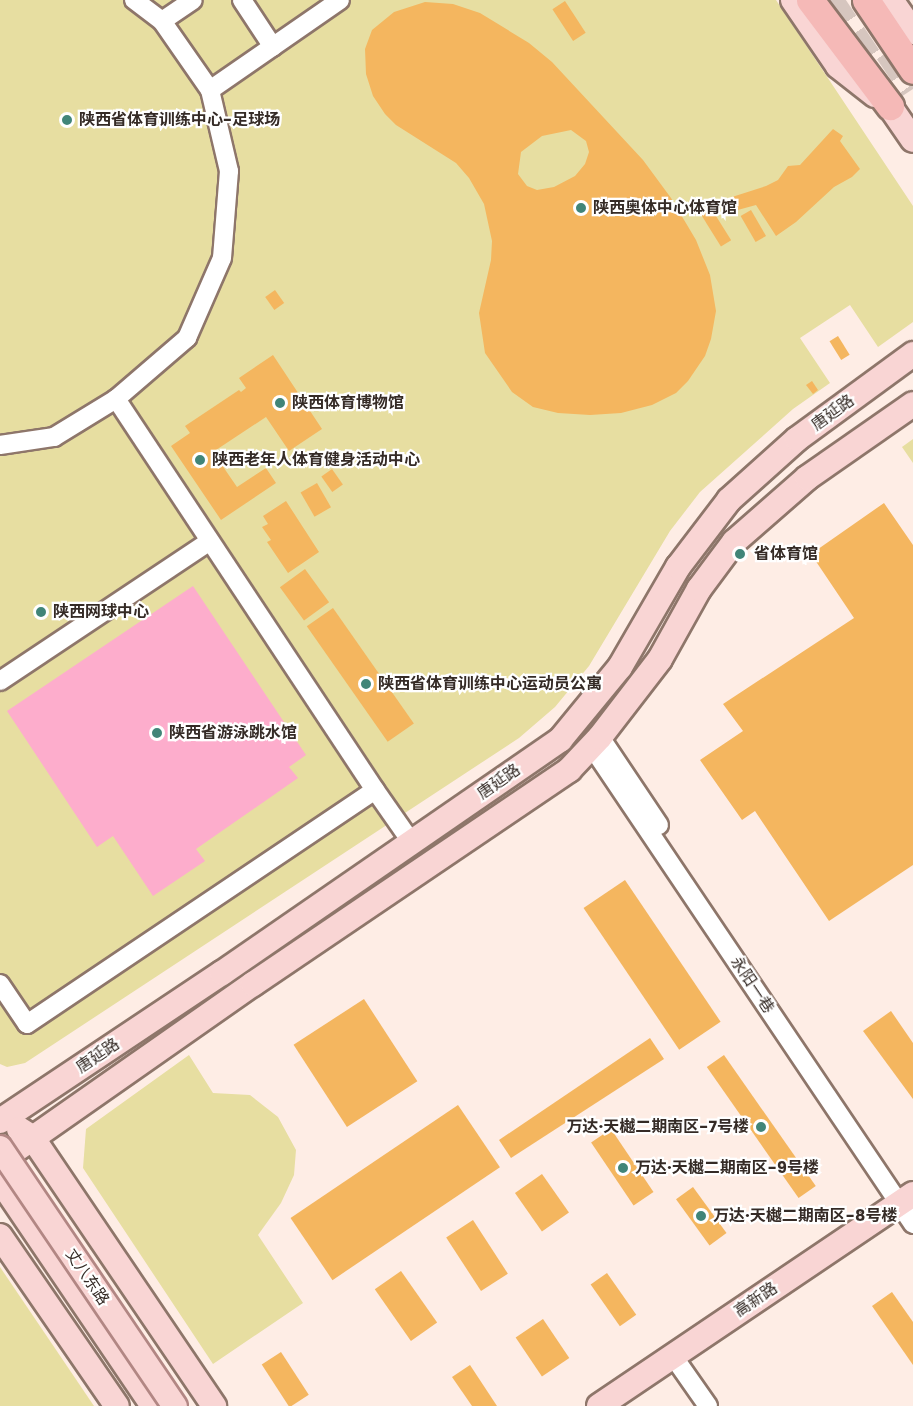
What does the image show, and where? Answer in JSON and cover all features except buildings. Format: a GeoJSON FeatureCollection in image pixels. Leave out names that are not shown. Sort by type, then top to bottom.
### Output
{"type":"FeatureCollection","features":[{"type":"Feature","properties":{"kind":"highway"},"geometry":{"type":"LineString","coordinates":[[810,0],[890,106]]}},
{"type":"Feature","properties":{"kind":"highway"},"geometry":{"type":"LineString","coordinates":[[866,0],[913,70]]}},
{"type":"Feature","properties":{"kind":"main road"},"geometry":{"type":"LineString","coordinates":[[793,0],[838,66],[890,106]]}},
{"type":"Feature","properties":{"kind":"main road"},"geometry":{"type":"LineString","coordinates":[[819,0],[913,140]]}},
{"type":"Feature","properties":{"kind":"main road"},"geometry":{"type":"LineString","coordinates":[[856,0],[913,81]]}},
{"type":"Feature","properties":{"kind":"main road"},"geometry":{"type":"LineString","coordinates":[[891,0],[913,33]]}},
{"type":"Feature","properties":{"kind":"main road","name":"唐延路"},"geometry":{"type":"LineString","coordinates":[[1,1119],[412,843],[560,740],[620,667],[678,567],[729,500],[796,439],[913,354]]}},
{"type":"Feature","properties":{"kind":"main road","name":"唐延路"},"geometry":{"type":"LineString","coordinates":[[0,1161],[569,770],[596,742],[660,659],[699,589],[735,542],[807,478],[913,404]]}},
{"type":"Feature","properties":{"kind":"main road"},"geometry":{"type":"LineString","coordinates":[[1,1119],[32,1137],[214,1406]]}},
{"type":"Feature","properties":{"kind":"main road","name":"丈八东路"},"geometry":{"type":"LineString","coordinates":[[0,1148],[175,1406]]}},
{"type":"Feature","properties":{"kind":"main road","name":"丈八东路"},"geometry":{"type":"LineString","coordinates":[[0,1180],[153,1406]]}},
{"type":"Feature","properties":{"kind":"main road","name":"高新路"},"geometry":{"type":"LineString","coordinates":[[599,1406],[677,1361],[910,1206]]}},
{"type":"Feature","properties":{"kind":"main road"},"geometry":{"type":"LineString","coordinates":[[81,1210],[107,1279],[194,1406]]}},
{"type":"Feature","properties":{"kind":"main road"},"geometry":{"type":"LineString","coordinates":[[3,1241],[45,1279],[132,1406]]}},
{"type":"Feature","properties":{"kind":"main road"},"geometry":{"type":"LineString","coordinates":[[3,1241],[117,1406]]}},
{"type":"Feature","properties":{"kind":"main road","name":"高新路"},"geometry":{"type":"LineString","coordinates":[[621,1406],[677,1361]]}},
{"type":"Feature","properties":{"kind":"street"},"geometry":{"type":"LineString","coordinates":[[0,445],[54,437],[116,399],[187,338],[222,258],[230,171],[210,90],[162,21],[134,0]]}},
{"type":"Feature","properties":{"kind":"street"},"geometry":{"type":"LineString","coordinates":[[162,21],[193,0]]}},
{"type":"Feature","properties":{"kind":"street"},"geometry":{"type":"LineString","coordinates":[[242,0],[273,47]]}},
{"type":"Feature","properties":{"kind":"street"},"geometry":{"type":"LineString","coordinates":[[210,90],[340,0]]}},
{"type":"Feature","properties":{"kind":"street"},"geometry":{"type":"LineString","coordinates":[[116,399],[412,843]]}},
{"type":"Feature","properties":{"kind":"street"},"geometry":{"type":"LineString","coordinates":[[0,681],[210,542]]}},
{"type":"Feature","properties":{"kind":"street","name":"永阳一巷"},"geometry":{"type":"LineString","coordinates":[[596,742],[910,1206]]}},
{"type":"Feature","properties":{"kind":"street"},"geometry":{"type":"LineString","coordinates":[[0,984],[27,1024],[375,790]]}},
{"type":"Feature","properties":{"kind":"street"},"geometry":{"type":"LineString","coordinates":[[677,1361],[708,1406]]}},
{"type":"Feature","properties":{"kind":"shaded area"},"geometry":{"type":"Polygon","coordinates":[[[0,0],[776,0],[913,206],[913,322],[878,347],[850,305],[800,338],[830,383],[793,409],[700,492],[670,531],[589,666],[555,707],[519,738],[25,1063],[7,1067],[0,1064],[0,0]]]}},
{"type":"Feature","properties":{"kind":"shaded area"},"geometry":{"type":"Polygon","coordinates":[[[913,439],[913,463],[902,447],[913,439]]]}},
{"type":"Feature","properties":{"kind":"shaded area","name":"陕西省游泳跳水馆"},"geometry":{"type":"Polygon","coordinates":[[[193,586],[306,755],[289,767],[298,778],[196,849],[205,861],[153,896],[113,836],[97,847],[7,711],[193,586]]]}},
{"type":"Feature","properties":{"kind":"shaded area"},"geometry":{"type":"Polygon","coordinates":[[[189,1055],[213,1093],[250,1095],[278,1117],[296,1150],[294,1175],[281,1203],[258,1235],[303,1303],[213,1364],[83,1168],[86,1129],[189,1055]]]}},
{"type":"Feature","properties":{"kind":"shaded area"},"geometry":{"type":"Polygon","coordinates":[[[0,1267],[94,1406],[0,1406],[0,1267]]]}},
{"type":"Feature","properties":{"kind":"tunnel"},"geometry":{"type":"LineString","coordinates":[[830,0],[874,66]]}},
{"type":"Feature","properties":{"kind":"tunnel"},"geometry":{"type":"LineString","coordinates":[[888,51],[913,88]]}},
{"type":"Feature","properties":{"kind":"place","name":"陕西省体育训练中心-足球场"},"geometry":{"type":"Point","coordinates":[67,120]}},
{"type":"Feature","properties":{"kind":"place","name":"陕西奥体中心体育馆"},"geometry":{"type":"Point","coordinates":[581,208]}},
{"type":"Feature","properties":{"kind":"place","name":"陕西体育博物馆"},"geometry":{"type":"Point","coordinates":[280,403]}},
{"type":"Feature","properties":{"kind":"place","name":"陕西老年人体育健身活动中心"},"geometry":{"type":"Point","coordinates":[200,460]}},
{"type":"Feature","properties":{"kind":"place","name":"省体育馆"},"geometry":{"type":"Point","coordinates":[740,554]}},
{"type":"Feature","properties":{"kind":"place","name":"陕西网球中心"},"geometry":{"type":"Point","coordinates":[41,612]}},
{"type":"Feature","properties":{"kind":"place","name":"陕西省体育训练中心运动员公寓"},"geometry":{"type":"Point","coordinates":[366,684]}},
{"type":"Feature","properties":{"kind":"place","name":"陕西省游泳跳水馆"},"geometry":{"type":"Point","coordinates":[157,733]}},
{"type":"Feature","properties":{"kind":"place","name":"万达·天樾二期南区-7号楼"},"geometry":{"type":"Point","coordinates":[761,1127]}},
{"type":"Feature","properties":{"kind":"place","name":"万达·天樾二期南区-9号楼"},"geometry":{"type":"Point","coordinates":[623,1168]}},
{"type":"Feature","properties":{"kind":"place","name":"万达·天樾二期南区-8号楼"},"geometry":{"type":"Point","coordinates":[701,1216]}}]}
